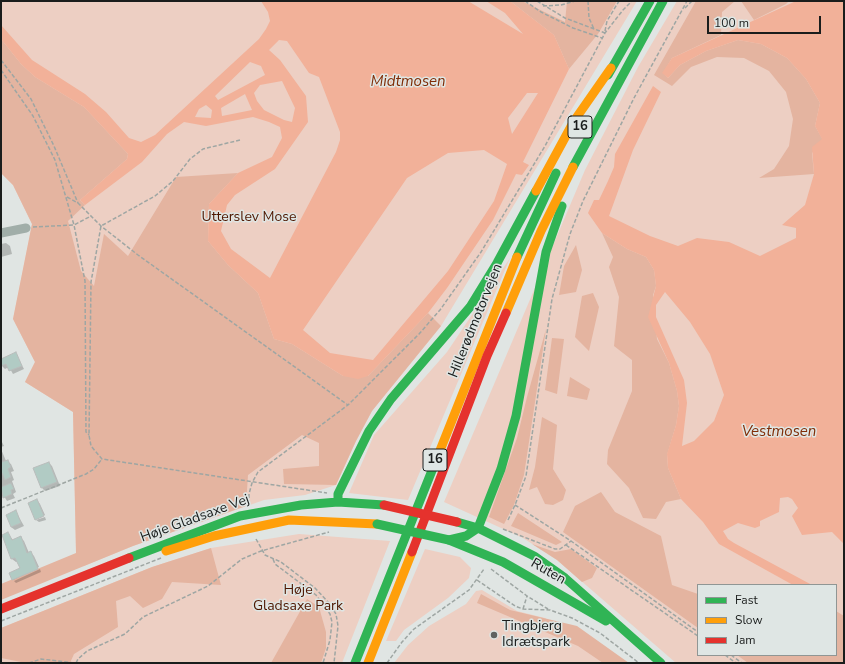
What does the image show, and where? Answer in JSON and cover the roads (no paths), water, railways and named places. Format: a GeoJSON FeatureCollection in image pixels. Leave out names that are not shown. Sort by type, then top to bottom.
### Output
{"type":"FeatureCollection","features":[{"type":"Feature","properties":{"kind":"main road","name":"Hillerødmotorvejen"},"geometry":{"type":"LineString","coordinates":[[355,663],[517,257],[560,164],[611,68],[650,1]]}},
{"type":"Feature","properties":{"kind":"main road","name":"Hillerødmotorvejen"},"geometry":{"type":"LineString","coordinates":[[368,663],[487,356],[541,231],[582,150],[663,1]]}},
{"type":"Feature","properties":{"kind":"main road"},"geometry":{"type":"LineString","coordinates":[[354,522],[345,515],[338,498],[369,431],[391,399],[470,307],[498,263],[574,121],[611,68]]}},
{"type":"Feature","properties":{"kind":"main road"},"geometry":{"type":"LineString","coordinates":[[449,540],[466,536],[478,528],[501,469],[516,416],[546,252],[582,150]]}},
{"type":"Feature","properties":{"kind":"main road","name":"Høje Gladsaxe Vej"},"geometry":{"type":"LineString","coordinates":[[1,609],[212,525],[240,516],[338,498],[384,506],[478,528]]}},
{"type":"Feature","properties":{"kind":"main road","name":"Høje Gladsaxe Vej"},"geometry":{"type":"LineString","coordinates":[[1,616],[134,563],[214,536],[289,520],[377,524],[449,540]]}},
{"type":"Feature","properties":{"kind":"main road","name":"Ruten"},"geometry":{"type":"LineString","coordinates":[[478,528],[534,556],[565,578],[661,663]]}},
{"type":"Feature","properties":{"kind":"main road","name":"Ruten"},"geometry":{"type":"LineString","coordinates":[[449,540],[503,562],[629,635]]}},
{"type":"Feature","properties":{"kind":"street"},"geometry":{"type":"LineString","coordinates":[[1,233],[26,228]]}},
{"type":"Feature","properties":{"kind":"water","name":"Midtmosen"},"geometry":{"type":"Polygon","coordinates":[[[261,1],[468,1],[523,34],[505,13],[486,1],[510,1],[554,35],[569,69],[523,162],[529,165],[522,175],[516,174],[493,220],[447,288],[428,313],[368,376],[358,379],[343,376],[292,344],[274,339],[258,293],[228,265],[208,241],[209,204],[238,173],[272,157],[282,138],[280,127],[253,117],[206,126],[184,122],[167,134],[142,162],[85,205],[80,200],[127,159],[128,154],[84,107],[35,77],[21,64],[1,39],[1,25],[32,60],[85,94],[106,112],[129,138],[141,142],[155,135],[259,39],[270,21],[268,12],[261,1]],[[279,40],[269,50],[280,60],[306,96],[308,122],[275,169],[235,195],[227,205],[221,231],[231,249],[270,278],[336,152],[340,140],[340,132],[319,77],[309,73],[287,41],[279,40]],[[250,62],[215,96],[218,100],[265,75],[261,66],[250,62]],[[282,81],[260,85],[254,93],[257,101],[264,110],[284,120],[292,122],[295,108],[282,81]],[[527,93],[508,118],[512,134],[538,93],[527,93]],[[245,94],[221,108],[222,116],[252,110],[245,94]],[[206,105],[199,109],[195,117],[211,118],[212,110],[206,105]],[[484,150],[448,153],[407,178],[303,330],[330,353],[373,360],[448,271],[494,201],[507,164],[484,150]]]}},
{"type":"Feature","properties":{"kind":"water","name":"Vestmosen"},"geometry":{"type":"Polygon","coordinates":[[[796,1],[844,1],[844,544],[832,532],[802,535],[792,516],[798,508],[792,499],[788,497],[780,498],[779,512],[760,521],[760,526],[755,528],[738,523],[723,531],[728,539],[734,543],[810,584],[791,584],[719,544],[703,522],[681,499],[668,468],[667,454],[676,425],[679,406],[677,391],[669,363],[648,317],[656,286],[654,270],[646,257],[627,249],[602,233],[588,213],[594,200],[599,200],[614,167],[615,154],[653,86],[661,92],[633,150],[609,216],[650,236],[678,246],[697,238],[729,242],[760,256],[796,238],[796,228],[782,225],[805,205],[814,174],[812,147],[822,139],[815,126],[820,103],[806,79],[787,58],[761,44],[738,40],[706,51],[680,65],[668,78],[662,73],[672,58],[796,1]],[[665,292],[656,305],[656,317],[684,380],[687,403],[682,446],[694,441],[714,421],[724,395],[710,354],[690,322],[665,292]]]}},
{"type":"Feature","properties":{"kind":"place","name":"Tingbjerg Idrætspark"},"geometry":{"type":"Point","coordinates":[494,635]}},
{"type":"Feature","properties":{"kind":"park label","name":"Utterslev Mose"},"geometry":{"type":"Point","coordinates":[249,218]}},
{"type":"Feature","properties":{"kind":"park label","name":"Høje Gladsaxe Park"},"geometry":{"type":"Point","coordinates":[298,600]}}]}
